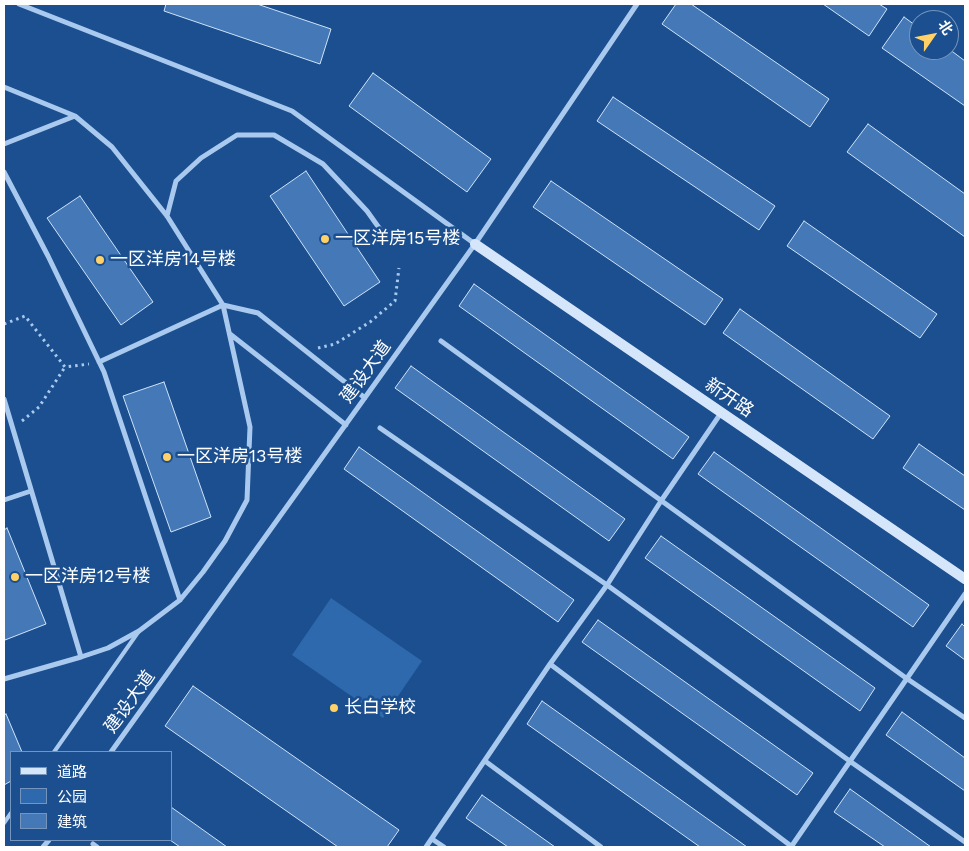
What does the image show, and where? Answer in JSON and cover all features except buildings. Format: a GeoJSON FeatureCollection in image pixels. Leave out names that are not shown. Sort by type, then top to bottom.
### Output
{"type":"FeatureCollection","features":[{"type":"Feature","properties":{"kind":"street"},"geometry":{"type":"LineString","coordinates":[[19,4],[292,111],[475,244]]}},
{"type":"Feature","properties":{"kind":"street","name":"建设大道"},"geometry":{"type":"LineString","coordinates":[[112,751],[475,244],[636,4]]}},
{"type":"Feature","properties":{"kind":"street"},"geometry":{"type":"LineString","coordinates":[[4,87],[75,116],[112,147],[167,216],[223,305],[250,427],[247,500],[225,541],[180,600],[139,631],[108,648],[4,679]]}},
{"type":"Feature","properties":{"kind":"street"},"geometry":{"type":"LineString","coordinates":[[4,144],[75,116]]}},
{"type":"Feature","properties":{"kind":"street"},"geometry":{"type":"LineString","coordinates":[[167,216],[176,181],[201,158],[237,135],[274,136],[323,164],[367,210],[382,232]]}},
{"type":"Feature","properties":{"kind":"street"},"geometry":{"type":"LineString","coordinates":[[4,172],[48,256],[107,381],[180,600]]}},
{"type":"Feature","properties":{"kind":"street","name":"新开路"},"geometry":{"type":"LineString","coordinates":[[475,244],[965,579]]}},
{"type":"Feature","properties":{"kind":"street"},"geometry":{"type":"LineString","coordinates":[[99,362],[223,305],[258,313],[365,398]]}},
{"type":"Feature","properties":{"kind":"street"},"geometry":{"type":"LineString","coordinates":[[230,333],[346,425]]}},
{"type":"Feature","properties":{"kind":"street"},"geometry":{"type":"LineString","coordinates":[[440,341],[906,678],[965,718]]}},
{"type":"Feature","properties":{"kind":"street"},"geometry":{"type":"LineString","coordinates":[[4,399],[81,657]]}},
{"type":"Feature","properties":{"kind":"street"},"geometry":{"type":"LineString","coordinates":[[426,847],[550,664],[607,586],[661,501],[721,413]]}},
{"type":"Feature","properties":{"kind":"street"},"geometry":{"type":"LineString","coordinates":[[380,428],[607,586],[965,842]]}},
{"type":"Feature","properties":{"kind":"street"},"geometry":{"type":"LineString","coordinates":[[4,500],[31,491]]}},
{"type":"Feature","properties":{"kind":"street"},"geometry":{"type":"LineString","coordinates":[[550,664],[791,847],[965,594]]}},
{"type":"Feature","properties":{"kind":"street"},"geometry":{"type":"LineString","coordinates":[[485,761],[601,847]]}},
{"type":"Feature","properties":{"kind":"street"},"geometry":{"type":"LineString","coordinates":[[432,839],[444,847]]}},
{"type":"Feature","properties":{"kind":"lane"},"geometry":{"type":"LineString","coordinates":[[55,751],[139,631]]}},
{"type":"Feature","properties":{"kind":"path"},"geometry":{"type":"LineString","coordinates":[[305,350],[335,344],[370,322],[395,301],[399,268]]}},
{"type":"Feature","properties":{"kind":"path"},"geometry":{"type":"LineString","coordinates":[[4,324],[24,316],[65,367]]}},
{"type":"Feature","properties":{"kind":"path"},"geometry":{"type":"LineString","coordinates":[[13,429],[40,407],[65,367],[99,362]]}},
{"type":"Feature","properties":{"kind":"green space"},"geometry":{"type":"Polygon","coordinates":[[[331,598],[422,661],[383,718],[292,655],[331,598]]]}},
{"type":"Feature","properties":{"kind":"place","name":"一区洋房15号楼"},"geometry":{"type":"Point","coordinates":[325,239]}},
{"type":"Feature","properties":{"kind":"place","name":"一区洋房14号楼"},"geometry":{"type":"Point","coordinates":[100,260]}},
{"type":"Feature","properties":{"kind":"place","name":"一区洋房13号楼"},"geometry":{"type":"Point","coordinates":[167,457]}},
{"type":"Feature","properties":{"kind":"place","name":"一区洋房12号楼"},"geometry":{"type":"Point","coordinates":[15,577]}},
{"type":"Feature","properties":{"kind":"place","name":"长白学校"},"geometry":{"type":"Point","coordinates":[334,708]}}]}
